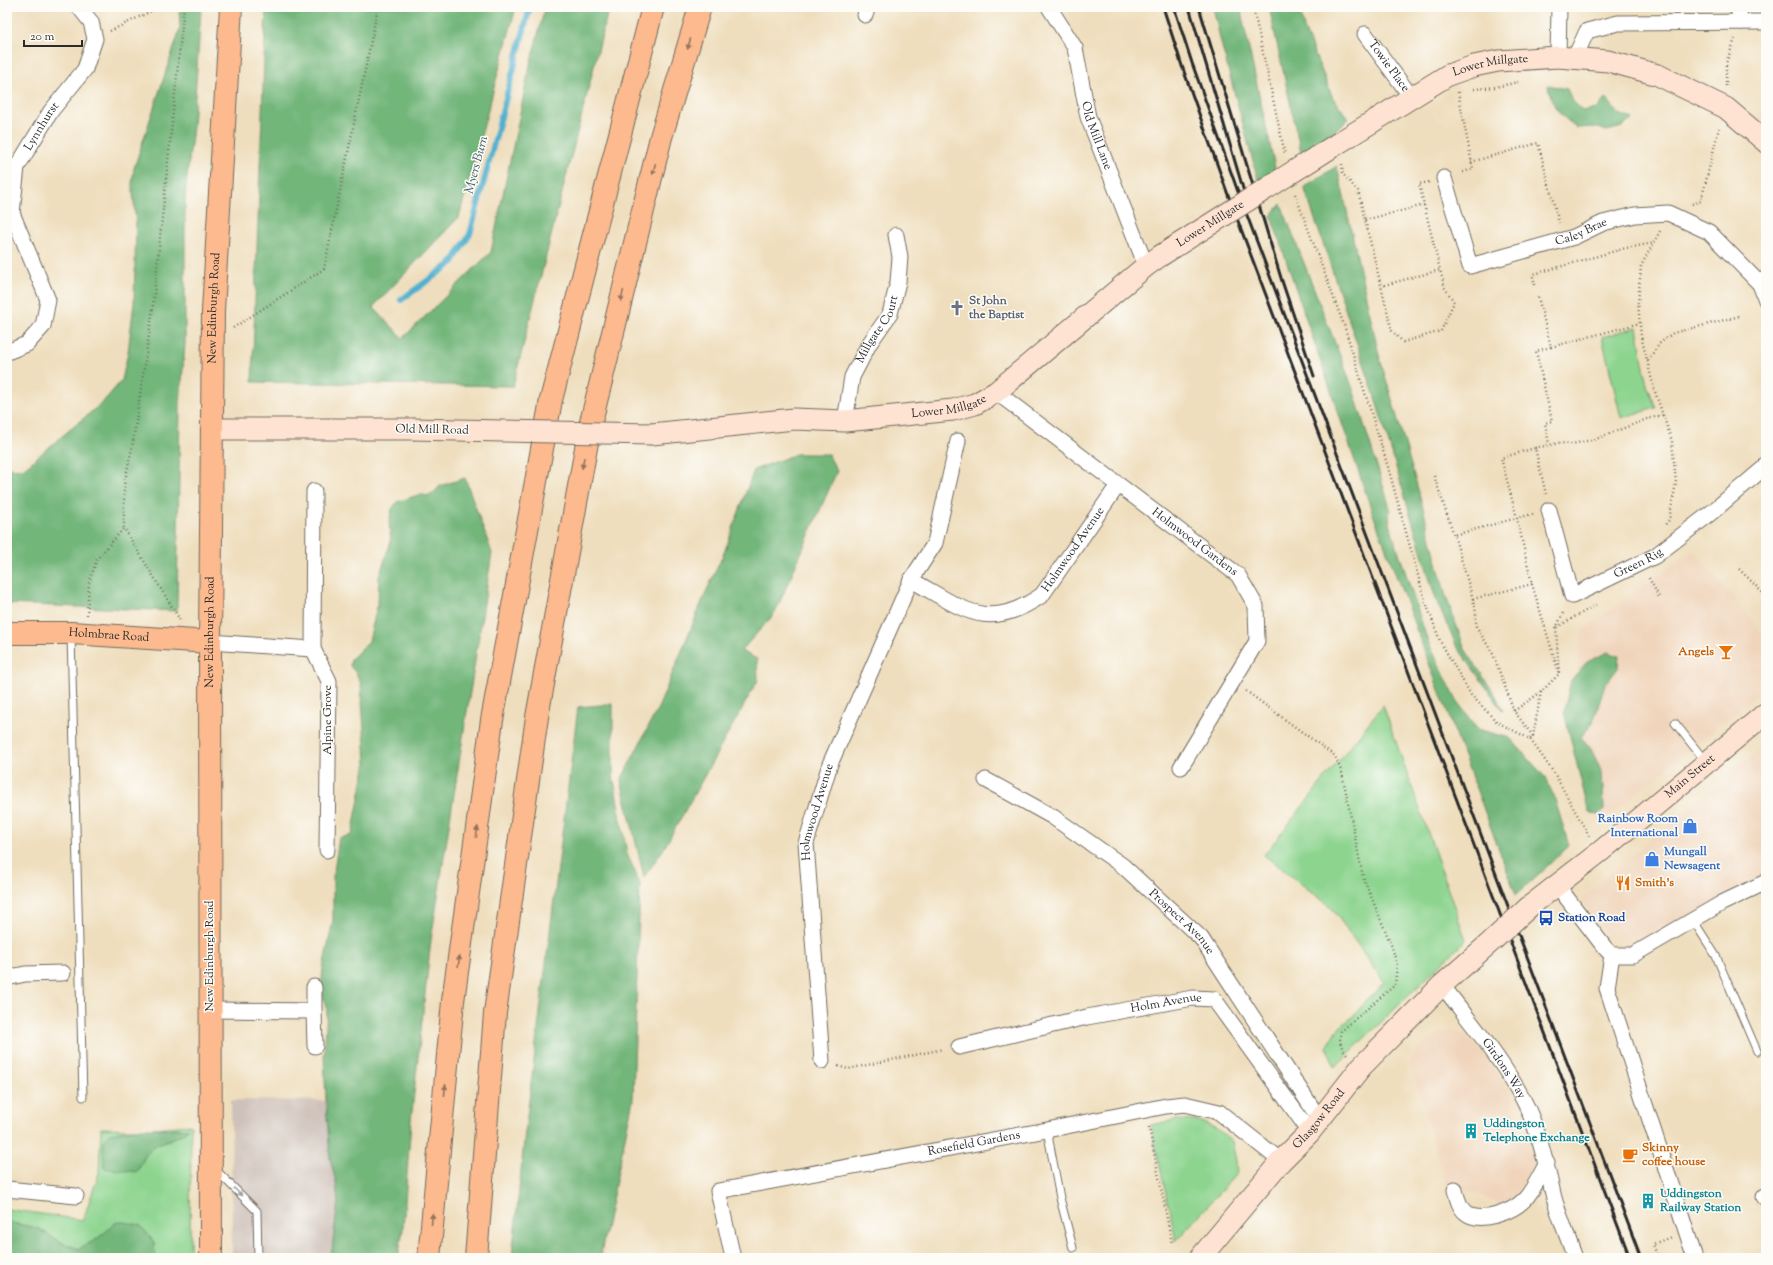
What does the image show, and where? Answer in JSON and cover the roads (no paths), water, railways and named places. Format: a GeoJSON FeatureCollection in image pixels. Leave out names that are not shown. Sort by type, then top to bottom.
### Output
{"type":"FeatureCollection","features":[{"type":"Feature","properties":{"kind":"main road","name":"New Edinburgh Road"},"geometry":{"type":"LineString","coordinates":[[211,1258],[210,1010],[202,641],[212,429],[214,303],[231,7]]}},
{"type":"Feature","properties":{"kind":"main road"},"geometry":{"type":"LineString","coordinates":[[429,1258],[453,1001],[492,720],[551,400],[653,7]]}},
{"type":"Feature","properties":{"kind":"main road"},"geometry":{"type":"LineString","coordinates":[[476,1258],[495,1013],[541,693],[590,426],[662,137],[700,7]]}},
{"type":"Feature","properties":{"kind":"main road","name":"Holmbrae Road"},"geometry":{"type":"LineString","coordinates":[[7,633],[78,634],[202,641]]}},
{"type":"Feature","properties":{"kind":"street","name":"Lynnhurst"},"geometry":{"type":"LineString","coordinates":[[7,352],[28,344],[43,326],[48,300],[12,213],[17,167],[51,112],[85,69],[94,39],[91,22],[79,7]]}},
{"type":"Feature","properties":{"kind":"street","name":"Old Mill Lane"},"geometry":{"type":"LineString","coordinates":[[1049,7],[1074,48],[1088,117],[1153,261]]}},
{"type":"Feature","properties":{"kind":"street"},"geometry":{"type":"LineString","coordinates":[[1559,7],[1566,57]]}},
{"type":"Feature","properties":{"kind":"street"},"geometry":{"type":"LineString","coordinates":[[1566,57],[1587,31],[1618,23],[1740,14],[1766,22]]}},
{"type":"Feature","properties":{"kind":"street","name":"Towie Place"},"geometry":{"type":"LineString","coordinates":[[1365,34],[1412,98]]}},
{"type":"Feature","properties":{"kind":"street","name":"Lower Millgate"},"geometry":{"type":"LineString","coordinates":[[652,434],[794,419],[845,421],[953,410],[975,404],[996,392],[1153,261],[1448,75],[1474,66],[1498,61],[1566,57],[1608,61],[1658,75],[1726,108],[1766,142]]}},
{"type":"Feature","properties":{"kind":"street","name":"Caley Brae"},"geometry":{"type":"LineString","coordinates":[[1444,178],[1470,266],[1574,237],[1603,223],[1635,215],[1668,213],[1709,232],[1763,281]]}},
{"type":"Feature","properties":{"kind":"street","name":"Millgate Court"},"geometry":{"type":"LineString","coordinates":[[845,421],[852,376],[869,344],[890,314],[898,282],[900,257],[896,235]]}},
{"type":"Feature","properties":{"kind":"street"},"geometry":{"type":"LineString","coordinates":[[1763,281],[1766,300]]}},
{"type":"Feature","properties":{"kind":"street","name":"Holmwood Gardens"},"geometry":{"type":"LineString","coordinates":[[996,392],[1238,575],[1256,606],[1257,641],[1181,767]]}},
{"type":"Feature","properties":{"kind":"street","name":"Old Mill Road"},"geometry":{"type":"LineString","coordinates":[[212,429],[412,429],[652,434]]}},
{"type":"Feature","properties":{"kind":"street","name":"Holmwood Avenue"},"geometry":{"type":"LineString","coordinates":[[822,1061],[806,843],[830,764],[911,580],[935,542],[958,441]]}},
{"type":"Feature","properties":{"kind":"street","name":"Green Rig"},"geometry":{"type":"LineString","coordinates":[[1550,510],[1572,596],[1655,556],[1712,512],[1766,466]]}},
{"type":"Feature","properties":{"kind":"street","name":"Holmwood Avenue"},"geometry":{"type":"LineString","coordinates":[[911,580],[972,612],[988,616],[1008,613],[1028,605],[1042,595],[1118,485]]}},
{"type":"Feature","properties":{"kind":"street"},"geometry":{"type":"LineString","coordinates":[[202,641],[313,649],[314,491]]}},
{"type":"Feature","properties":{"kind":"street","name":"Alpine Grove"},"geometry":{"type":"LineString","coordinates":[[313,649],[329,680],[327,850]]}},
{"type":"Feature","properties":{"kind":"street","name":"Main Street"},"geometry":{"type":"LineString","coordinates":[[1442,985],[1530,906],[1600,851],[1766,713]]}},
{"type":"Feature","properties":{"kind":"street","name":"Prospect Avenue"},"geometry":{"type":"LineString","coordinates":[[986,780],[1053,817],[1123,866],[1202,938],[1315,1126]]}},
{"type":"Feature","properties":{"kind":"street"},"geometry":{"type":"LineString","coordinates":[[1558,885],[1604,948],[1612,955],[1633,955],[1722,903],[1766,882]]}},
{"type":"Feature","properties":{"kind":"street"},"geometry":{"type":"LineString","coordinates":[[1612,955],[1607,988],[1695,1258]]}},
{"type":"Feature","properties":{"kind":"street"},"geometry":{"type":"LineString","coordinates":[[7,978],[25,974],[63,973]]}},
{"type":"Feature","properties":{"kind":"street","name":"Glasgow Road"},"geometry":{"type":"LineString","coordinates":[[1200,1258],[1281,1162],[1315,1126],[1361,1067],[1442,985]]}},
{"type":"Feature","properties":{"kind":"street","name":"Girdons Way"},"geometry":{"type":"LineString","coordinates":[[1442,985],[1488,1044],[1523,1100],[1540,1141],[1547,1163],[1554,1198],[1575,1258]]}},
{"type":"Feature","properties":{"kind":"street"},"geometry":{"type":"LineString","coordinates":[[314,987],[315,1046]]}},
{"type":"Feature","properties":{"kind":"street","name":"Holm Avenue"},"geometry":{"type":"LineString","coordinates":[[959,1048],[1087,1017],[1193,998],[1214,999],[1315,1126]]}},
{"type":"Feature","properties":{"kind":"street"},"geometry":{"type":"LineString","coordinates":[[210,1010],[314,1012]]}},
{"type":"Feature","properties":{"kind":"street","name":"Rosefield Gardens"},"geometry":{"type":"LineString","coordinates":[[733,1258],[718,1191],[1048,1130],[1145,1110],[1186,1104],[1219,1112],[1281,1162]]}},
{"type":"Feature","properties":{"kind":"street"},"geometry":{"type":"LineString","coordinates":[[1455,1190],[1459,1204],[1465,1213],[1475,1217],[1487,1218],[1503,1213],[1524,1201],[1547,1163]]}},
{"type":"Feature","properties":{"kind":"street"},"geometry":{"type":"LineString","coordinates":[[7,1189],[76,1196]]}},
{"type":"Feature","properties":{"kind":"lane"},"geometry":{"type":"LineString","coordinates":[[78,634],[83,1097]]}},
{"type":"Feature","properties":{"kind":"lane"},"geometry":{"type":"LineString","coordinates":[[1674,723],[1706,762]]}},
{"type":"Feature","properties":{"kind":"lane"},"geometry":{"type":"LineString","coordinates":[[1693,920],[1716,956],[1757,1051]]}},
{"type":"Feature","properties":{"kind":"lane"},"geometry":{"type":"LineString","coordinates":[[1048,1130],[1060,1198],[1073,1248]]}},
{"type":"Feature","properties":{"kind":"lane"},"geometry":{"type":"LineString","coordinates":[[210,1164],[258,1211],[258,1258]]}},
{"type":"Feature","properties":{"kind":"waterway","name":"Myers Burn"},"geometry":{"type":"LineString","coordinates":[[401,300],[452,263],[470,234],[530,7]]}},
{"type":"Feature","properties":{"kind":"railway"},"geometry":{"type":"LineString","coordinates":[[1163,7],[1182,66],[1227,192],[1630,1258]]}},
{"type":"Feature","properties":{"kind":"railway"},"geometry":{"type":"LineString","coordinates":[[1174,7],[1192,63],[1237,189],[1641,1258]]}},
{"type":"Feature","properties":{"kind":"railway"},"geometry":{"type":"LineString","coordinates":[[1189,7],[1247,202]]}},
{"type":"Feature","properties":{"kind":"railway"},"geometry":{"type":"LineString","coordinates":[[1199,7],[1281,278],[1314,376]]}},
{"type":"Feature","properties":{"kind":"place","name":"St John the Baptist"},"geometry":{"type":"Point","coordinates":[957,308]}},
{"type":"Feature","properties":{"kind":"place","name":"Angels"},"geometry":{"type":"Point","coordinates":[1726,652]}},
{"type":"Feature","properties":{"kind":"place","name":"Rainbow Room International"},"geometry":{"type":"Point","coordinates":[1690,826]}},
{"type":"Feature","properties":{"kind":"place","name":"Mungall Newsagent"},"geometry":{"type":"Point","coordinates":[1652,859]}},
{"type":"Feature","properties":{"kind":"place","name":"Smith's"},"geometry":{"type":"Point","coordinates":[1623,883]}},
{"type":"Feature","properties":{"kind":"place","name":"Station Road"},"geometry":{"type":"Point","coordinates":[1546,918]}},
{"type":"Feature","properties":{"kind":"place","name":"Uddingston Telephone Exchange"},"geometry":{"type":"Point","coordinates":[1471,1131]}},
{"type":"Feature","properties":{"kind":"place","name":"Skinny coffee house"},"geometry":{"type":"Point","coordinates":[1630,1155]}},
{"type":"Feature","properties":{"kind":"place","name":"Uddingston Railway Station"},"geometry":{"type":"Point","coordinates":[1648,1201]}}]}
